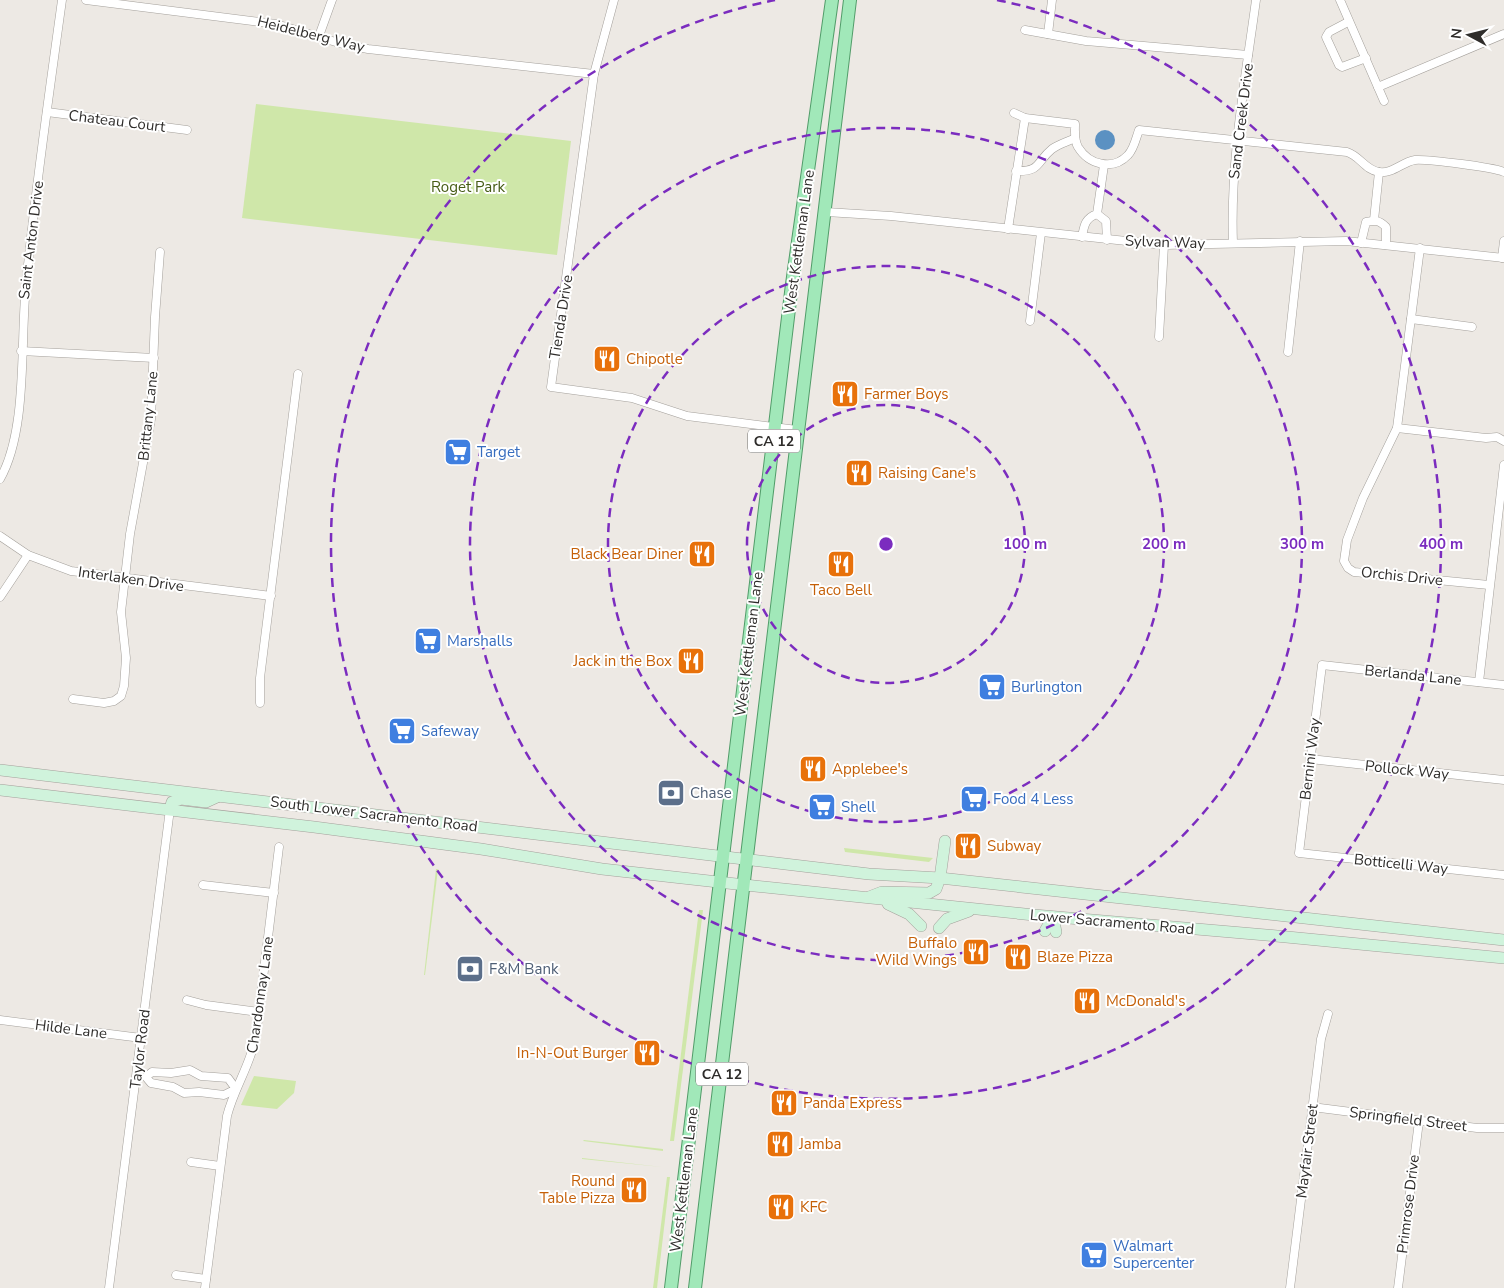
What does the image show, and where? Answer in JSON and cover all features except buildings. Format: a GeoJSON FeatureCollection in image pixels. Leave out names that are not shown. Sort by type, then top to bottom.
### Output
{"type":"FeatureCollection","features":[{"type":"Feature","properties":{"kind":"main road","name":"West Kettleman Lane"},"geometry":{"type":"LineString","coordinates":[[671,1288],[775,428],[832,0]]}},
{"type":"Feature","properties":{"kind":"main road","name":"West Kettleman Lane"},"geometry":{"type":"LineString","coordinates":[[696,1288],[850,0]]}},
{"type":"Feature","properties":{"kind":"main road","name":"South Lower Sacramento Road"},"geometry":{"type":"LineString","coordinates":[[0,770],[221,795],[748,860]]}},
{"type":"Feature","properties":{"kind":"main road","name":"South Lower Sacramento Road"},"geometry":{"type":"LineString","coordinates":[[0,790],[170,809],[446,844],[602,869],[720,882]]}},
{"type":"Feature","properties":{"kind":"main road"},"geometry":{"type":"LineString","coordinates":[[170,809],[172,802],[178,799],[206,802],[221,795]]}},
{"type":"Feature","properties":{"kind":"main road"},"geometry":{"type":"LineString","coordinates":[[865,898],[882,892],[929,893],[936,889],[940,878],[945,841]]}},
{"type":"Feature","properties":{"kind":"main road","name":"Lower Sacramento Road"},"geometry":{"type":"LineString","coordinates":[[748,860],[869,874],[940,878],[1504,940]]}},
{"type":"Feature","properties":{"kind":"main road","name":"Lower Sacramento Road"},"geometry":{"type":"LineString","coordinates":[[720,882],[1052,917],[1504,958]]}},
{"type":"Feature","properties":{"kind":"main road"},"geometry":{"type":"LineString","coordinates":[[865,898],[895,906],[909,914],[921,926]]}},
{"type":"Feature","properties":{"kind":"main road"},"geometry":{"type":"LineString","coordinates":[[939,928],[947,919],[955,915],[965,911],[984,910]]}},
{"type":"Feature","properties":{"kind":"main road"},"geometry":{"type":"LineString","coordinates":[[1051,932],[1052,917]]}},
{"type":"Feature","properties":{"kind":"street","name":"Saint Anton Drive"},"geometry":{"type":"LineString","coordinates":[[0,478],[8,462],[17,428],[28,265],[62,0]]}},
{"type":"Feature","properties":{"kind":"street","name":"Heidelberg Way"},"geometry":{"type":"LineString","coordinates":[[86,0],[271,23],[347,45],[368,49],[594,74]]}},
{"type":"Feature","properties":{"kind":"street"},"geometry":{"type":"LineString","coordinates":[[319,36],[332,0]]}},
{"type":"Feature","properties":{"kind":"street","name":"Tienda Drive"},"geometry":{"type":"LineString","coordinates":[[614,0],[594,74],[551,387],[632,398],[688,416],[798,430]]}},
{"type":"Feature","properties":{"kind":"street"},"geometry":{"type":"LineString","coordinates":[[1048,34],[1052,0]]}},
{"type":"Feature","properties":{"kind":"street","name":"Sand Creek Drive"},"geometry":{"type":"LineString","coordinates":[[1233,243],[1232,206],[1238,141],[1256,0]]}},
{"type":"Feature","properties":{"kind":"street"},"geometry":{"type":"LineString","coordinates":[[1340,0],[1384,102]]}},
{"type":"Feature","properties":{"kind":"street"},"geometry":{"type":"LineString","coordinates":[[1348,22],[1329,32],[1326,37],[1339,65],[1342,67],[1366,58]]}},
{"type":"Feature","properties":{"kind":"street"},"geometry":{"type":"LineString","coordinates":[[1025,30],[1086,41],[1248,55]]}},
{"type":"Feature","properties":{"kind":"street"},"geometry":{"type":"LineString","coordinates":[[1378,87],[1504,34]]}},
{"type":"Feature","properties":{"kind":"street","name":"Chateau Court"},"geometry":{"type":"LineString","coordinates":[[47,112],[187,130]]}},
{"type":"Feature","properties":{"kind":"street"},"geometry":{"type":"LineString","coordinates":[[1014,113],[1026,118],[1075,124],[1075,138],[1079,148],[1086,156],[1104,165],[1115,164],[1128,155],[1139,130],[1346,152],[1354,154],[1369,169],[1380,172],[1388,172],[1417,160],[1504,172]]}},
{"type":"Feature","properties":{"kind":"street"},"geometry":{"type":"LineString","coordinates":[[1008,229],[1026,118]]}},
{"type":"Feature","properties":{"kind":"street"},"geometry":{"type":"LineString","coordinates":[[1016,171],[1029,172],[1037,168],[1052,150],[1075,138]]}},
{"type":"Feature","properties":{"kind":"street"},"geometry":{"type":"LineString","coordinates":[[1096,214],[1104,165]]}},
{"type":"Feature","properties":{"kind":"street"},"geometry":{"type":"LineString","coordinates":[[1374,220],[1380,172]]}},
{"type":"Feature","properties":{"kind":"street","name":"Sylvan Way"},"geometry":{"type":"LineString","coordinates":[[826,212],[891,216],[1164,245],[1300,241],[1360,242],[1503,258]]}},
{"type":"Feature","properties":{"kind":"street"},"geometry":{"type":"LineString","coordinates":[[1082,237],[1085,221],[1090,216],[1096,214]]}},
{"type":"Feature","properties":{"kind":"street"},"geometry":{"type":"LineString","coordinates":[[1096,214],[1106,221],[1107,240]]}},
{"type":"Feature","properties":{"kind":"street"},"geometry":{"type":"LineString","coordinates":[[1360,242],[1366,222],[1374,220],[1386,227],[1386,245]]}},
{"type":"Feature","properties":{"kind":"street"},"geometry":{"type":"LineString","coordinates":[[1030,321],[1041,233]]}},
{"type":"Feature","properties":{"kind":"street"},"geometry":{"type":"LineString","coordinates":[[1288,352],[1300,241]]}},
{"type":"Feature","properties":{"kind":"street"},"geometry":{"type":"LineString","coordinates":[[1503,258],[1504,241]]}},
{"type":"Feature","properties":{"kind":"street"},"geometry":{"type":"LineString","coordinates":[[1159,337],[1164,245]]}},
{"type":"Feature","properties":{"kind":"street"},"geometry":{"type":"LineString","coordinates":[[1420,248],[1397,428],[1486,438],[1497,437],[1504,441]]}},
{"type":"Feature","properties":{"kind":"street","name":"Brittany Lane"},"geometry":{"type":"LineString","coordinates":[[72,699],[109,702],[118,699],[123,691],[126,651],[121,618],[124,579],[134,506],[149,434],[160,252]]}},
{"type":"Feature","properties":{"kind":"street"},"geometry":{"type":"LineString","coordinates":[[1411,319],[1472,327]]}},
{"type":"Feature","properties":{"kind":"street"},"geometry":{"type":"LineString","coordinates":[[21,351],[154,358]]}},
{"type":"Feature","properties":{"kind":"street"},"geometry":{"type":"LineString","coordinates":[[260,703],[260,678],[298,374]]}},
{"type":"Feature","properties":{"kind":"street","name":"Orchis Drive"},"geometry":{"type":"LineString","coordinates":[[1397,428],[1352,523],[1344,561],[1348,568],[1354,572],[1489,585]]}},
{"type":"Feature","properties":{"kind":"street"},"geometry":{"type":"LineString","coordinates":[[1479,682],[1504,464]]}},
{"type":"Feature","properties":{"kind":"street","name":"Interlaken Drive"},"geometry":{"type":"LineString","coordinates":[[0,536],[28,555],[61,568],[124,579],[270,596]]}},
{"type":"Feature","properties":{"kind":"street"},"geometry":{"type":"LineString","coordinates":[[0,597],[28,555]]}},
{"type":"Feature","properties":{"kind":"street","name":"Berlanda Lane"},"geometry":{"type":"LineString","coordinates":[[1322,665],[1504,685]]}},
{"type":"Feature","properties":{"kind":"street","name":"Bernini Way"},"geometry":{"type":"LineString","coordinates":[[1299,853],[1322,665]]}},
{"type":"Feature","properties":{"kind":"street","name":"Pollock Way"},"geometry":{"type":"LineString","coordinates":[[1310,759],[1504,780]]}},
{"type":"Feature","properties":{"kind":"street","name":"Taylor Road"},"geometry":{"type":"LineString","coordinates":[[110,1288],[170,809]]}},
{"type":"Feature","properties":{"kind":"street","name":"Chardonnay Lane"},"geometry":{"type":"LineString","coordinates":[[205,1288],[227,1116],[236,1089],[253,1052],[280,847]]}},
{"type":"Feature","properties":{"kind":"street","name":"Botticelli Way"},"geometry":{"type":"LineString","coordinates":[[1299,853],[1504,875]]}},
{"type":"Feature","properties":{"kind":"street"},"geometry":{"type":"LineString","coordinates":[[203,885],[274,893]]}},
{"type":"Feature","properties":{"kind":"street"},"geometry":{"type":"LineString","coordinates":[[187,1000],[206,1005],[259,1012]]}},
{"type":"Feature","properties":{"kind":"street","name":"Mayfair Street"},"geometry":{"type":"LineString","coordinates":[[1290,1288],[1320,1038],[1328,1014]]}},
{"type":"Feature","properties":{"kind":"street","name":"Hilde Lane"},"geometry":{"type":"LineString","coordinates":[[0,1020],[141,1038]]}},
{"type":"Feature","properties":{"kind":"street"},"geometry":{"type":"LineString","coordinates":[[136,1075],[146,1077],[151,1083],[173,1087],[184,1093],[199,1092],[224,1095],[236,1089],[228,1078],[201,1076],[190,1070],[171,1073],[152,1072],[146,1077]]}},
{"type":"Feature","properties":{"kind":"street"},"geometry":{"type":"LineString","coordinates":[[199,1092],[201,1076]]}},
{"type":"Feature","properties":{"kind":"street","name":"Springfield Street"},"geometry":{"type":"LineString","coordinates":[[1312,1107],[1477,1128],[1504,1128]]}},
{"type":"Feature","properties":{"kind":"street","name":"Primrose Drive"},"geometry":{"type":"LineString","coordinates":[[1398,1288],[1419,1121]]}},
{"type":"Feature","properties":{"kind":"street"},"geometry":{"type":"LineString","coordinates":[[191,1162],[220,1166]]}},
{"type":"Feature","properties":{"kind":"street"},"geometry":{"type":"LineString","coordinates":[[176,1275],[206,1279]]}},
{"type":"Feature","properties":{"kind":"green space","name":"Roget Park"},"geometry":{"type":"Polygon","coordinates":[[[256,104],[571,141],[557,255],[242,218],[256,104]]]}},
{"type":"Feature","properties":{"kind":"green space"},"geometry":{"type":"Polygon","coordinates":[[[844,848],[933,858],[929,862],[845,852],[844,848]]]}},
{"type":"Feature","properties":{"kind":"green space"},"geometry":{"type":"Polygon","coordinates":[[[436,869],[438,869],[424,975],[436,869]]]}},
{"type":"Feature","properties":{"kind":"green space"},"geometry":{"type":"Polygon","coordinates":[[[699,910],[703,910],[674,1141],[670,1141],[699,910]]]}},
{"type":"Feature","properties":{"kind":"green space"},"geometry":{"type":"Polygon","coordinates":[[[254,1076],[296,1081],[294,1093],[277,1109],[241,1105],[254,1076]]]}},
{"type":"Feature","properties":{"kind":"green space"},"geometry":{"type":"Polygon","coordinates":[[[583,1141],[663,1149],[663,1151],[583,1141]]]}},
{"type":"Feature","properties":{"kind":"green space"},"geometry":{"type":"Polygon","coordinates":[[[582,1158],[662,1167],[582,1159],[582,1158]]]}},
{"type":"Feature","properties":{"kind":"green space"},"geometry":{"type":"Polygon","coordinates":[[[667,1177],[670,1177],[657,1288],[653,1288],[667,1177]]]}},
{"type":"Feature","properties":{"kind":"water"},"geometry":{"type":"Polygon","coordinates":[[[1105,130],[1112,133],[1115,140],[1112,147],[1105,150],[1098,147],[1095,140],[1098,133],[1105,130]]]}},
{"type":"Feature","properties":{"kind":"place","name":"Chipotle"},"geometry":{"type":"Point","coordinates":[607,359]}},
{"type":"Feature","properties":{"kind":"place","name":"Farmer Boys"},"geometry":{"type":"Point","coordinates":[845,394]}},
{"type":"Feature","properties":{"kind":"place","name":"Target"},"geometry":{"type":"Point","coordinates":[458,452]}},
{"type":"Feature","properties":{"kind":"place","name":"Raising Cane's"},"geometry":{"type":"Point","coordinates":[859,473]}},
{"type":"Feature","properties":{"kind":"place","name":"Black Bear Diner"},"geometry":{"type":"Point","coordinates":[702,554]}},
{"type":"Feature","properties":{"kind":"place","name":"Taco Bell"},"geometry":{"type":"Point","coordinates":[841,564]}},
{"type":"Feature","properties":{"kind":"place","name":"Marshalls"},"geometry":{"type":"Point","coordinates":[428,641]}},
{"type":"Feature","properties":{"kind":"place","name":"Jack in the Box"},"geometry":{"type":"Point","coordinates":[691,661]}},
{"type":"Feature","properties":{"kind":"place","name":"Burlington"},"geometry":{"type":"Point","coordinates":[992,687]}},
{"type":"Feature","properties":{"kind":"place","name":"Safeway"},"geometry":{"type":"Point","coordinates":[402,731]}},
{"type":"Feature","properties":{"kind":"place","name":"Applebee's"},"geometry":{"type":"Point","coordinates":[813,769]}},
{"type":"Feature","properties":{"kind":"place","name":"Chase"},"geometry":{"type":"Point","coordinates":[671,793]}},
{"type":"Feature","properties":{"kind":"place","name":"Food 4 Less"},"geometry":{"type":"Point","coordinates":[974,799]}},
{"type":"Feature","properties":{"kind":"place","name":"Shell"},"geometry":{"type":"Point","coordinates":[822,807]}},
{"type":"Feature","properties":{"kind":"place","name":"Subway"},"geometry":{"type":"Point","coordinates":[968,846]}},
{"type":"Feature","properties":{"kind":"place","name":"Buffalo Wild Wings"},"geometry":{"type":"Point","coordinates":[976,952]}},
{"type":"Feature","properties":{"kind":"place","name":"Blaze Pizza"},"geometry":{"type":"Point","coordinates":[1018,957]}},
{"type":"Feature","properties":{"kind":"place","name":"F&M Bank"},"geometry":{"type":"Point","coordinates":[470,969]}},
{"type":"Feature","properties":{"kind":"place","name":"McDonald's"},"geometry":{"type":"Point","coordinates":[1087,1001]}},
{"type":"Feature","properties":{"kind":"place","name":"In-N-Out Burger"},"geometry":{"type":"Point","coordinates":[647,1053]}},
{"type":"Feature","properties":{"kind":"place","name":"Panda Express"},"geometry":{"type":"Point","coordinates":[784,1103]}},
{"type":"Feature","properties":{"kind":"place","name":"Jamba"},"geometry":{"type":"Point","coordinates":[780,1144]}},
{"type":"Feature","properties":{"kind":"place","name":"Round Table Pizza"},"geometry":{"type":"Point","coordinates":[634,1190]}},
{"type":"Feature","properties":{"kind":"place","name":"KFC"},"geometry":{"type":"Point","coordinates":[781,1207]}},
{"type":"Feature","properties":{"kind":"place","name":"Walmart Supercenter"},"geometry":{"type":"Point","coordinates":[1094,1255]}}]}
